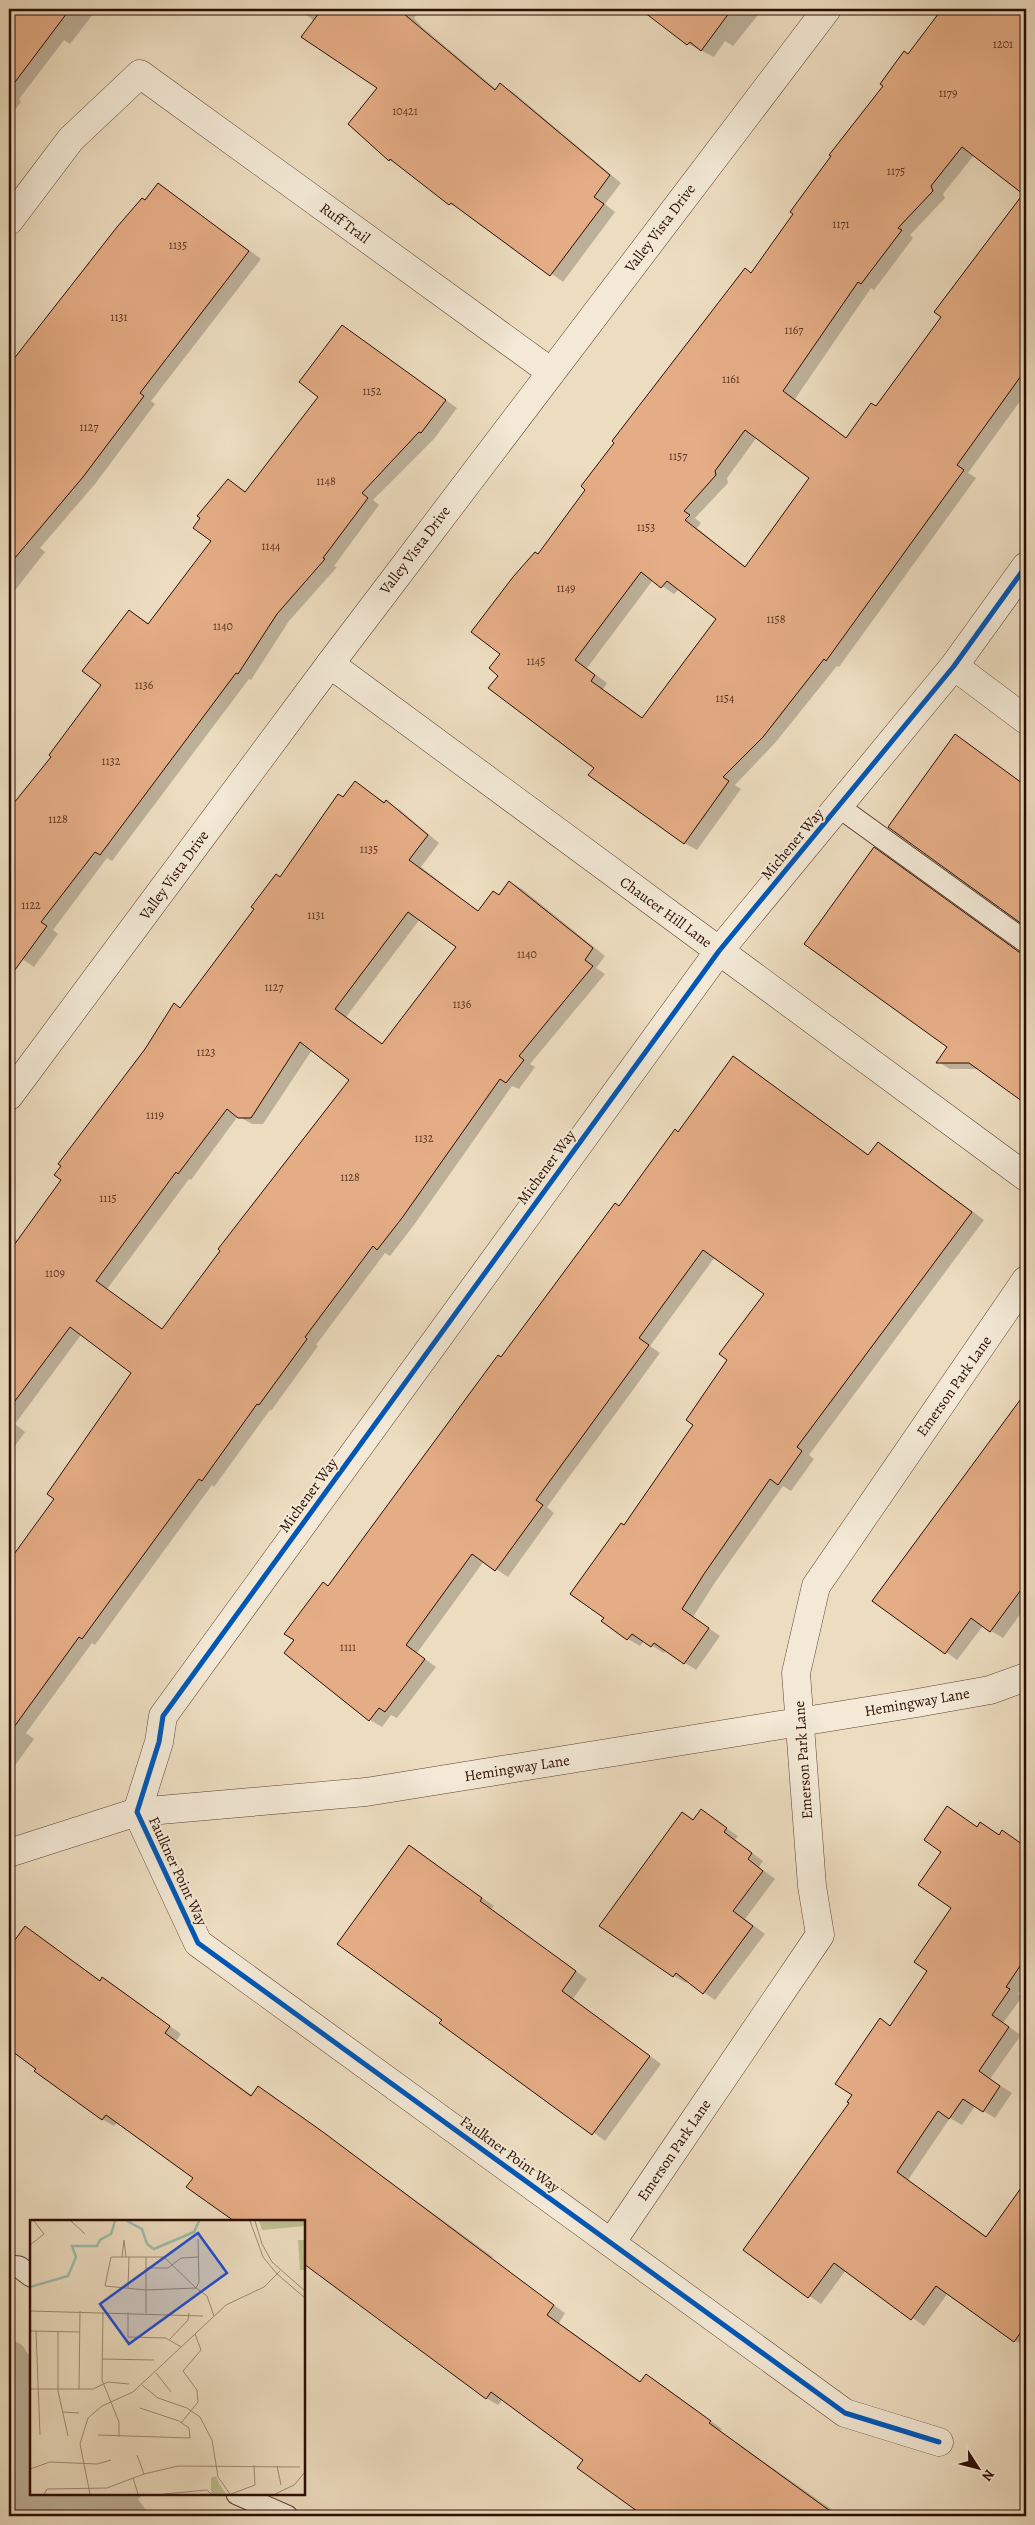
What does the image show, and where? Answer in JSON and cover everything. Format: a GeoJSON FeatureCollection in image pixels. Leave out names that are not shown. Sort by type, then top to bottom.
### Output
{"type":"FeatureCollection","features":[{"type":"Feature","properties":{"kind":"street","name":"Valley Vista Drive"},"geometry":{"type":"LineString","coordinates":[[9,1096],[330,664],[827,9]]}},
{"type":"Feature","properties":{"kind":"street","name":"Ruff Trail"},"geometry":{"type":"LineString","coordinates":[[9,221],[71,139],[140,74],[550,372]]}},
{"type":"Feature","properties":{"kind":"street","name":"Michener Way"},"geometry":{"type":"LineString","coordinates":[[136,1812],[159,1742],[163,1716],[719,951],[954,666],[1026,566]]}},
{"type":"Feature","properties":{"kind":"street","name":"Chaucer Hill Lane"},"geometry":{"type":"LineString","coordinates":[[330,664],[1026,1178]]}},
{"type":"Feature","properties":{"kind":"street"},"geometry":{"type":"LineString","coordinates":[[954,666],[1026,720]]}},
{"type":"Feature","properties":{"kind":"street","name":"Emerson Park Lane"},"geometry":{"type":"LineString","coordinates":[[611,2243],[820,1935],[812,1886],[796,1673],[816,1586],[1026,1280]]}},
{"type":"Feature","properties":{"kind":"street","name":"Hemingway Lane"},"geometry":{"type":"LineString","coordinates":[[9,1853],[136,1812],[366,1792],[990,1690],[1026,1677]]}},
{"type":"Feature","properties":{"kind":"street","name":"Faulkner Point Way"},"geometry":{"type":"LineString","coordinates":[[136,1812],[198,1943],[845,2413],[939,2442]]}},
{"type":"Feature","properties":{"kind":"lane"},"geometry":{"type":"LineString","coordinates":[[839,807],[1026,942]]}},
{"type":"Feature","properties":{"kind":"lane"},"geometry":{"type":"LineString","coordinates":[[239,2495],[287,2516]]}},
{"type":"Feature","properties":{"kind":"building"},"geometry":{"type":"Polygon","coordinates":[[[9,9],[70,9],[9,90],[9,9]]]}},
{"type":"Feature","properties":{"kind":"building"},"geometry":{"type":"Polygon","coordinates":[[[322,9],[398,9],[495,90],[500,83],[610,175],[594,197],[604,204],[550,276],[451,203],[449,205],[390,159],[389,161],[348,124],[377,88],[301,37],[322,9]]]}},
{"type":"Feature","properties":{"kind":"building"},"geometry":{"type":"Polygon","coordinates":[[[640,9],[732,9],[701,51],[690,42],[687,45],[640,9]]]}},
{"type":"Feature","properties":{"kind":"building"},"geometry":{"type":"Polygon","coordinates":[[[942,9],[1026,9],[1026,369],[957,465],[964,470],[826,661],[824,659],[763,737],[723,777],[729,781],[684,844],[588,775],[594,768],[488,688],[498,676],[489,668],[500,654],[471,632],[513,577],[535,552],[538,554],[585,490],[581,486],[614,443],[612,441],[745,268],[751,273],[793,214],[790,212],[831,156],[829,155],[883,86],[880,84],[904,51],[908,54],[942,9]],[[962,147],[931,186],[933,191],[898,228],[902,230],[861,284],[858,282],[783,391],[846,438],[871,403],[876,406],[941,317],[934,312],[1023,194],[962,147]],[[745,430],[715,471],[716,475],[684,511],[690,515],[685,520],[745,567],[809,478],[745,430]],[[641,572],[575,660],[595,675],[591,681],[642,718],[716,619],[667,581],[661,588],[641,572]]]}},
{"type":"Feature","properties":{"kind":"building"},"geometry":{"type":"Polygon","coordinates":[[[158,183],[249,251],[140,393],[144,396],[83,477],[9,565],[9,365],[117,227],[142,198],[145,200],[158,183]]]}},
{"type":"Feature","properties":{"kind":"building"},"geometry":{"type":"Polygon","coordinates":[[[342,325],[446,400],[421,433],[419,432],[362,493],[368,498],[323,558],[325,559],[277,614],[238,674],[236,673],[100,855],[95,852],[41,922],[47,926],[9,978],[9,809],[51,757],[49,755],[101,685],[82,671],[129,610],[148,624],[211,541],[193,528],[200,518],[197,516],[228,479],[245,492],[318,397],[299,382],[342,325]]]}},
{"type":"Feature","properties":{"kind":"building"},"geometry":{"type":"Polygon","coordinates":[[[955,734],[1026,786],[1026,927],[888,827],[955,734]]]}},
{"type":"Feature","properties":{"kind":"building"},"geometry":{"type":"Polygon","coordinates":[[[355,781],[384,803],[386,800],[428,835],[409,860],[478,911],[493,891],[499,895],[509,881],[593,948],[585,960],[593,966],[519,1056],[524,1060],[506,1083],[500,1079],[402,1218],[377,1250],[373,1246],[305,1337],[307,1339],[259,1405],[257,1404],[202,1481],[199,1479],[82,1639],[79,1637],[9,1734],[9,1561],[54,1499],[47,1494],[131,1373],[70,1327],[9,1409],[9,1252],[61,1180],[54,1175],[61,1166],[58,1164],[145,1049],[174,1003],[180,1008],[254,909],[251,907],[276,874],[280,877],[338,794],[343,797],[355,781]],[[408,912],[335,1009],[382,1044],[456,947],[408,912]],[[300,1042],[251,1118],[238,1118],[227,1109],[178,1174],[176,1172],[96,1281],[162,1329],[220,1251],[218,1249],[349,1080],[300,1042]]]}},
{"type":"Feature","properties":{"kind":"building"},"geometry":{"type":"Polygon","coordinates":[[[874,847],[1019,952],[1026,954],[1026,1104],[969,1063],[936,1063],[947,1047],[804,944],[874,847]]]}},
{"type":"Feature","properties":{"kind":"building"},"geometry":{"type":"Polygon","coordinates":[[[733,1056],[868,1155],[878,1142],[972,1212],[797,1447],[802,1451],[778,1485],[770,1479],[704,1574],[682,1609],[709,1628],[684,1664],[654,1643],[651,1647],[632,1634],[627,1640],[601,1621],[604,1618],[570,1594],[621,1523],[624,1525],[693,1425],[686,1420],[727,1360],[719,1354],[764,1294],[703,1250],[639,1338],[649,1345],[536,1500],[543,1505],[495,1571],[472,1554],[406,1645],[425,1659],[385,1712],[379,1708],[369,1721],[284,1653],[294,1640],[284,1634],[323,1582],[328,1586],[498,1355],[501,1357],[615,1203],[619,1206],[675,1129],[678,1132],[733,1056]]]}},
{"type":"Feature","properties":{"kind":"building"},"geometry":{"type":"Polygon","coordinates":[[[1026,1392],[1026,1583],[990,1632],[971,1618],[945,1654],[872,1601],[1026,1392]]]}},
{"type":"Feature","properties":{"kind":"building"},"geometry":{"type":"Polygon","coordinates":[[[947,1806],[977,1827],[980,1822],[999,1835],[1002,1830],[1026,1847],[1026,1957],[1006,1987],[1010,1989],[992,2015],[1009,2027],[979,2071],[1000,2086],[983,2112],[963,2099],[949,2119],[938,2111],[897,2172],[986,2237],[1026,2181],[1026,2325],[1014,2342],[936,2286],[911,2320],[834,2263],[808,2298],[743,2250],[849,2103],[847,2102],[852,2095],[835,2084],[880,2018],[890,2026],[927,1971],[914,1962],[951,1908],[918,1885],[941,1852],[924,1840],[947,1806]]]}},
{"type":"Feature","properties":{"kind":"building"},"geometry":{"type":"Polygon","coordinates":[[[701,1809],[727,1828],[724,1832],[752,1853],[748,1859],[763,1871],[733,1911],[753,1926],[703,1994],[676,1973],[673,1977],[599,1926],[682,1812],[693,1820],[701,1809]]]}},
{"type":"Feature","properties":{"kind":"building"},"geometry":{"type":"Polygon","coordinates":[[[409,1845],[482,1898],[480,1901],[576,1971],[562,1991],[650,2056],[592,2135],[439,2023],[442,2020],[337,1944],[409,1845]]]}},
{"type":"Feature","properties":{"kind":"building"},"geometry":{"type":"Polygon","coordinates":[[[25,1926],[100,1981],[102,1977],[170,2026],[165,2033],[251,2096],[258,2086],[323,2132],[554,2305],[547,2315],[640,2382],[646,2374],[711,2421],[709,2423],[837,2516],[644,2516],[577,2468],[583,2460],[491,2392],[486,2399],[305,2265],[305,2220],[233,2220],[186,2187],[193,2178],[106,2115],[102,2120],[34,2071],[36,2069],[9,2049],[9,1948],[25,1926]]]}},
{"type":"Feature","properties":{"kind":"cycle path"},"geometry":{"type":"LineString","coordinates":[[939,2442],[845,2413],[198,1943],[137,1812],[159,1742],[163,1716],[719,951],[954,666],[1026,566]]}}]}
